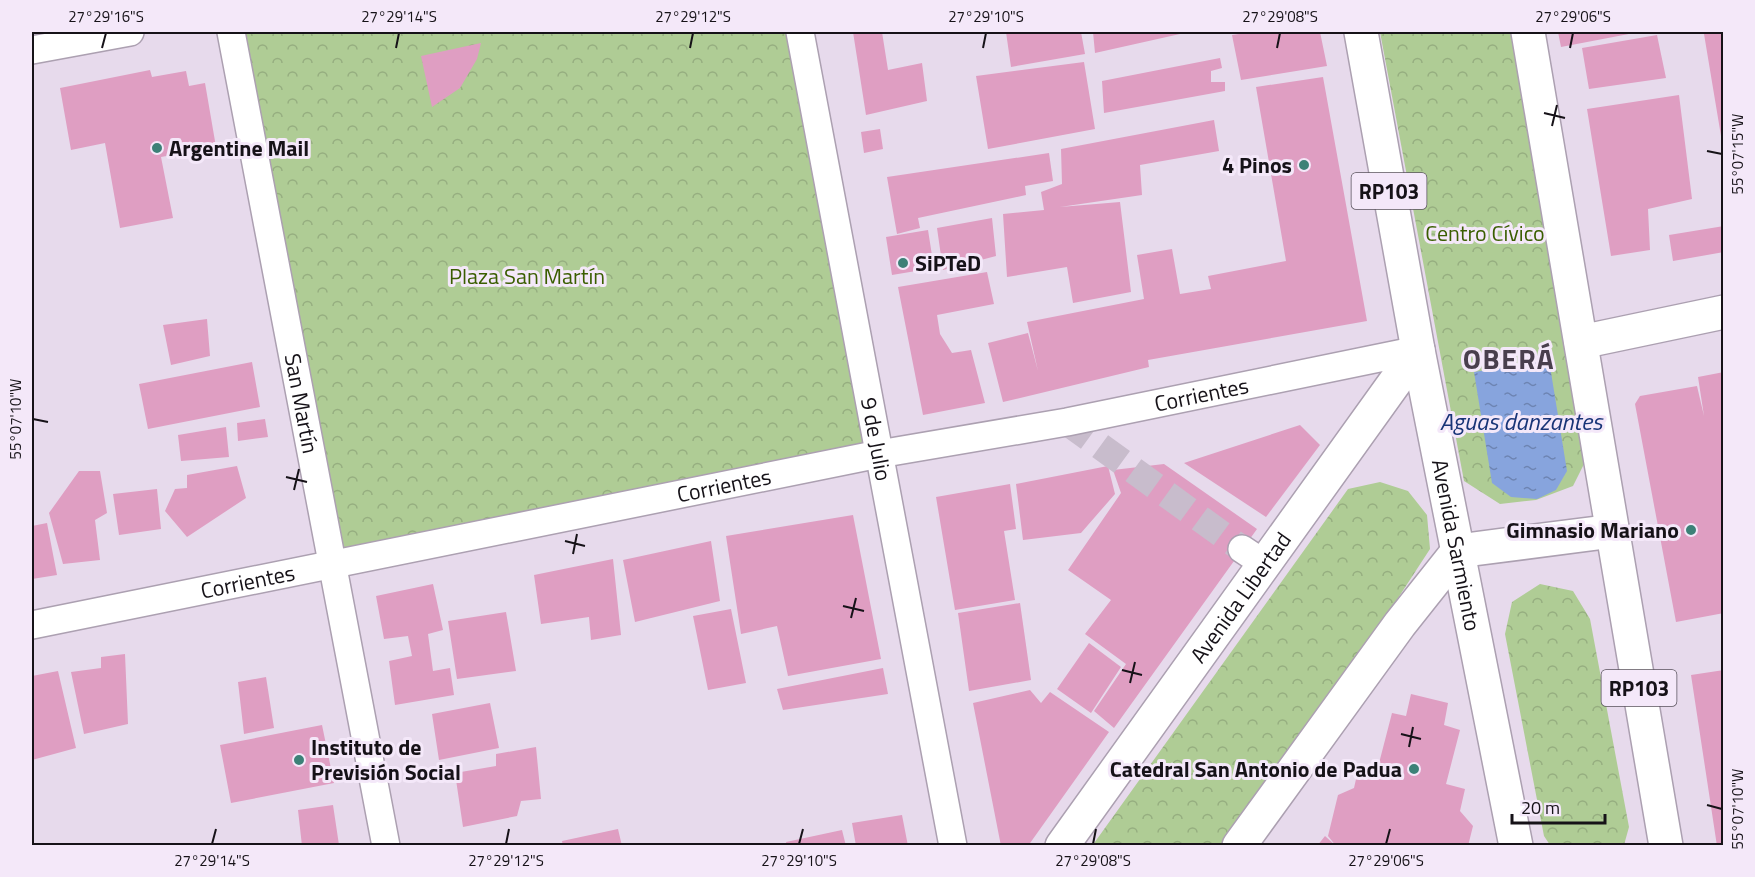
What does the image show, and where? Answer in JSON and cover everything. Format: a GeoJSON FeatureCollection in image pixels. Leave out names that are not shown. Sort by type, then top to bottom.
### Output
{"type":"FeatureCollection","features":[{"type":"Feature","properties":{"kind":"main road","name":"Avenida Sarmiento"},"geometry":{"type":"LineString","coordinates":[[1361,32],[1418,350],[1516,846]]}},
{"type":"Feature","properties":{"kind":"main road","name":"RP103"},"geometry":{"type":"LineString","coordinates":[[1528,32],[1666,846]]}},
{"type":"Feature","properties":{"kind":"main road"},"geometry":{"type":"LineString","coordinates":[[1581,342],[1724,312]]}},
{"type":"Feature","properties":{"kind":"main road","name":"Avenida Libertad"},"geometry":{"type":"LineString","coordinates":[[1062,846],[1254,557],[1418,350]]}},
{"type":"Feature","properties":{"kind":"main road"},"geometry":{"type":"LineString","coordinates":[[1239,846],[1400,624],[1458,551],[1613,531]]}},
{"type":"Feature","properties":{"kind":"street"},"geometry":{"type":"LineString","coordinates":[[32,50],[130,32]]}},
{"type":"Feature","properties":{"kind":"street","name":"San Martín"},"geometry":{"type":"LineString","coordinates":[[231,32],[386,846]]}},
{"type":"Feature","properties":{"kind":"street","name":"9 de Julio"},"geometry":{"type":"LineString","coordinates":[[801,32],[953,846]]}},
{"type":"Feature","properties":{"kind":"street","name":"Corrientes"},"geometry":{"type":"LineString","coordinates":[[32,626],[332,567],[879,454],[1067,422],[1418,350]]}},
{"type":"Feature","properties":{"kind":"green space","name":"Plaza San Martín"},"geometry":{"type":"Polygon","coordinates":[[[231,32],[800,32],[879,454],[332,567],[231,32]]]}},
{"type":"Feature","properties":{"kind":"green space","name":"Centro Cívico"},"geometry":{"type":"Polygon","coordinates":[[[1380,32],[1516,32],[1590,452],[1573,486],[1536,500],[1500,504],[1464,481],[1380,32]]]}},
{"type":"Feature","properties":{"kind":"green space"},"geometry":{"type":"Polygon","coordinates":[[[1380,482],[1408,491],[1427,515],[1430,549],[1387,615],[1224,845],[1092,846],[1348,489],[1380,482]]]}},
{"type":"Feature","properties":{"kind":"green space"},"geometry":{"type":"Polygon","coordinates":[[[1540,584],[1573,591],[1590,619],[1629,827],[1624,845],[1550,845],[1544,836],[1505,634],[1512,602],[1540,584]]]}},
{"type":"Feature","properties":{"kind":"water","name":"Aguas danzantes"},"geometry":{"type":"Polygon","coordinates":[[[1549,360],[1567,471],[1556,490],[1537,499],[1511,497],[1492,483],[1474,372],[1549,360]]]}},
{"type":"Feature","properties":{"kind":"building"},"geometry":{"type":"Polygon","coordinates":[[[853,32],[882,32],[888,70],[922,63],[927,101],[866,115],[853,32]]]}},
{"type":"Feature","properties":{"kind":"building"},"geometry":{"type":"Polygon","coordinates":[[[1006,32],[1081,32],[1085,54],[1011,67],[1006,32]]]}},
{"type":"Feature","properties":{"kind":"building"},"geometry":{"type":"Polygon","coordinates":[[[1093,32],[1180,32],[1180,34],[1095,53],[1093,32]]]}},
{"type":"Feature","properties":{"kind":"building"},"geometry":{"type":"Polygon","coordinates":[[[1253,32],[1320,32],[1327,66],[1241,80],[1232,35],[1253,32]]]}},
{"type":"Feature","properties":{"kind":"building"},"geometry":{"type":"Polygon","coordinates":[[[1558,32],[1634,32],[1634,33],[1561,47],[1558,32]]]}},
{"type":"Feature","properties":{"kind":"building"},"geometry":{"type":"Polygon","coordinates":[[[1724,32],[1724,142],[1722,142],[1704,34],[1724,32]]]}},
{"type":"Feature","properties":{"kind":"building"},"geometry":{"type":"Polygon","coordinates":[[[1657,35],[1666,78],[1589,89],[1582,48],[1657,35]]]}},
{"type":"Feature","properties":{"kind":"building"},"geometry":{"type":"Polygon","coordinates":[[[481,43],[477,59],[460,88],[432,107],[421,56],[481,43]]]}},
{"type":"Feature","properties":{"kind":"building"},"geometry":{"type":"Polygon","coordinates":[[[1220,58],[1222,68],[1211,71],[1211,82],[1225,82],[1225,91],[1104,113],[1102,81],[1220,58]]]}},
{"type":"Feature","properties":{"kind":"building"},"geometry":{"type":"Polygon","coordinates":[[[1084,62],[1095,129],[988,149],[976,76],[1084,62]]]}},
{"type":"Feature","properties":{"kind":"building","name":"Argentine Mail"},"geometry":{"type":"Polygon","coordinates":[[[150,70],[152,77],[186,71],[189,86],[205,83],[216,147],[161,157],[173,218],[120,228],[105,143],[71,150],[60,88],[150,70]]]}},
{"type":"Feature","properties":{"kind":"building"},"geometry":{"type":"Polygon","coordinates":[[[1323,77],[1367,321],[1148,360],[1149,367],[1003,402],[988,343],[1028,333],[1038,371],[1027,322],[1144,299],[1137,255],[1172,249],[1180,294],[1211,289],[1208,276],[1286,261],[1256,87],[1323,77]]]}},
{"type":"Feature","properties":{"kind":"building"},"geometry":{"type":"Polygon","coordinates":[[[1679,95],[1692,199],[1648,209],[1650,250],[1611,256],[1587,109],[1679,95]]]}},
{"type":"Feature","properties":{"kind":"building"},"geometry":{"type":"Polygon","coordinates":[[[1214,120],[1219,151],[1140,165],[1142,195],[1060,207],[1120,202],[1131,292],[1073,303],[1067,267],[1007,277],[1003,214],[1044,210],[1041,192],[1062,184],[1061,149],[1214,120]]]}},
{"type":"Feature","properties":{"kind":"building"},"geometry":{"type":"Polygon","coordinates":[[[880,129],[883,149],[864,153],[861,132],[880,129]]]}},
{"type":"Feature","properties":{"kind":"building"},"geometry":{"type":"Polygon","coordinates":[[[1049,153],[1053,181],[1025,186],[1026,195],[918,218],[920,228],[897,234],[887,177],[1049,153]]]}},
{"type":"Feature","properties":{"kind":"building"},"geometry":{"type":"Polygon","coordinates":[[[992,218],[996,256],[943,270],[937,228],[992,218]]]}},
{"type":"Feature","properties":{"kind":"building"},"geometry":{"type":"Polygon","coordinates":[[[1724,226],[1724,252],[1673,261],[1669,235],[1724,226]]]}},
{"type":"Feature","properties":{"kind":"building"},"geometry":{"type":"Polygon","coordinates":[[[928,230],[934,268],[892,275],[886,237],[928,230]]]}},
{"type":"Feature","properties":{"kind":"building"},"geometry":{"type":"Polygon","coordinates":[[[987,272],[994,304],[937,315],[940,334],[952,353],[971,350],[985,403],[923,415],[898,287],[987,272]]]}},
{"type":"Feature","properties":{"kind":"building"},"geometry":{"type":"Polygon","coordinates":[[[207,319],[210,356],[171,365],[163,325],[207,319]]]}},
{"type":"Feature","properties":{"kind":"building"},"geometry":{"type":"Polygon","coordinates":[[[252,362],[260,407],[148,429],[139,384],[252,362]]]}},
{"type":"Feature","properties":{"kind":"building","name":"Gimnasio Mariano"},"geometry":{"type":"Polygon","coordinates":[[[1724,372],[1724,613],[1676,622],[1635,404],[1640,396],[1697,386],[1704,416],[1698,377],[1724,372]]]}},
{"type":"Feature","properties":{"kind":"building"},"geometry":{"type":"Polygon","coordinates":[[[265,419],[268,437],[238,441],[237,423],[265,419]]]}},
{"type":"Feature","properties":{"kind":"building"},"geometry":{"type":"Polygon","coordinates":[[[1300,425],[1320,445],[1266,517],[1184,463],[1300,425]]]}},
{"type":"Feature","properties":{"kind":"building"},"geometry":{"type":"Polygon","coordinates":[[[226,427],[229,457],[181,461],[178,435],[226,427]]]}},
{"type":"Feature","properties":{"kind":"building"},"geometry":{"type":"Polygon","coordinates":[[[1164,464],[1257,529],[1114,728],[1094,711],[1126,664],[1085,634],[1111,600],[1068,570],[1121,493],[1113,470],[1164,464]]]}},
{"type":"Feature","properties":{"kind":"building"},"geometry":{"type":"Polygon","coordinates":[[[237,466],[246,498],[187,537],[165,511],[175,489],[187,488],[187,475],[237,466]]]}},
{"type":"Feature","properties":{"kind":"building"},"geometry":{"type":"Polygon","coordinates":[[[1108,466],[1115,494],[1081,533],[1023,540],[1016,484],[1108,466]]]}},
{"type":"Feature","properties":{"kind":"building"},"geometry":{"type":"Polygon","coordinates":[[[79,471],[100,471],[107,513],[95,520],[100,560],[63,564],[49,513],[79,471]]]}},
{"type":"Feature","properties":{"kind":"building"},"geometry":{"type":"Polygon","coordinates":[[[1010,484],[1016,529],[1004,531],[1015,600],[955,610],[936,497],[1010,484]]]}},
{"type":"Feature","properties":{"kind":"building"},"geometry":{"type":"Polygon","coordinates":[[[157,489],[161,529],[119,535],[113,494],[157,489]]]}},
{"type":"Feature","properties":{"kind":"building"},"geometry":{"type":"Polygon","coordinates":[[[853,515],[881,659],[788,676],[777,626],[741,634],[726,536],[853,515]]]}},
{"type":"Feature","properties":{"kind":"building"},"geometry":{"type":"Polygon","coordinates":[[[47,523],[57,575],[32,579],[32,526],[47,523]]]}},
{"type":"Feature","properties":{"kind":"building"},"geometry":{"type":"Polygon","coordinates":[[[711,541],[720,601],[635,622],[623,560],[711,541]]]}},
{"type":"Feature","properties":{"kind":"building"},"geometry":{"type":"Polygon","coordinates":[[[613,559],[621,635],[591,640],[589,617],[541,624],[534,575],[613,559]]]}},
{"type":"Feature","properties":{"kind":"building"},"geometry":{"type":"Polygon","coordinates":[[[433,584],[443,630],[428,634],[433,671],[450,668],[454,695],[395,705],[389,661],[412,656],[408,636],[384,639],[376,596],[433,584]]]}},
{"type":"Feature","properties":{"kind":"building"},"geometry":{"type":"Polygon","coordinates":[[[1020,603],[1031,680],[969,691],[958,613],[1020,603]]]}},
{"type":"Feature","properties":{"kind":"building"},"geometry":{"type":"Polygon","coordinates":[[[731,609],[746,683],[708,690],[693,616],[731,609]]]}},
{"type":"Feature","properties":{"kind":"building"},"geometry":{"type":"Polygon","coordinates":[[[506,612],[516,671],[457,679],[448,621],[506,612]]]}},
{"type":"Feature","properties":{"kind":"building"},"geometry":{"type":"Polygon","coordinates":[[[1089,643],[1121,667],[1091,713],[1057,689],[1089,643]]]}},
{"type":"Feature","properties":{"kind":"building"},"geometry":{"type":"Polygon","coordinates":[[[125,654],[128,724],[84,734],[71,672],[101,668],[101,657],[125,654]]]}},
{"type":"Feature","properties":{"kind":"building"},"geometry":{"type":"Polygon","coordinates":[[[883,668],[888,694],[783,710],[777,689],[883,668]]]}},
{"type":"Feature","properties":{"kind":"building"},"geometry":{"type":"Polygon","coordinates":[[[1724,670],[1724,846],[1717,846],[1691,675],[1724,670]]]}},
{"type":"Feature","properties":{"kind":"building"},"geometry":{"type":"Polygon","coordinates":[[[58,671],[76,748],[32,760],[32,676],[58,671]]]}},
{"type":"Feature","properties":{"kind":"building"},"geometry":{"type":"Polygon","coordinates":[[[266,677],[274,728],[244,734],[238,682],[266,677]]]}},
{"type":"Feature","properties":{"kind":"building"},"geometry":{"type":"Polygon","coordinates":[[[1030,690],[1041,703],[1050,692],[1109,732],[1028,846],[1001,846],[973,703],[1030,690]]]}},
{"type":"Feature","properties":{"kind":"building","name":"Catedral San Antonio de Padua"},"geometry":{"type":"Polygon","coordinates":[[[1411,694],[1448,703],[1444,725],[1460,730],[1446,784],[1465,789],[1460,811],[1473,826],[1468,846],[1336,846],[1328,836],[1338,795],[1354,788],[1359,766],[1377,771],[1392,713],[1406,716],[1411,694]]]}},
{"type":"Feature","properties":{"kind":"building"},"geometry":{"type":"Polygon","coordinates":[[[490,703],[499,748],[439,760],[432,714],[490,703]]]}},
{"type":"Feature","properties":{"kind":"building"},"geometry":{"type":"Polygon","coordinates":[[[322,725],[334,783],[231,803],[220,745],[322,725]]]}},
{"type":"Feature","properties":{"kind":"building"},"geometry":{"type":"Polygon","coordinates":[[[536,747],[541,799],[521,801],[517,816],[463,827],[455,773],[496,766],[496,754],[536,747]]]}},
{"type":"Feature","properties":{"kind":"building"},"geometry":{"type":"Polygon","coordinates":[[[333,805],[339,845],[302,846],[298,810],[333,805]]]}},
{"type":"Feature","properties":{"kind":"building"},"geometry":{"type":"Polygon","coordinates":[[[902,815],[908,846],[856,846],[852,823],[902,815]]]}},
{"type":"Feature","properties":{"kind":"building"},"geometry":{"type":"Polygon","coordinates":[[[618,829],[622,846],[563,846],[562,841],[618,829]]]}},
{"type":"Feature","properties":{"kind":"building"},"geometry":{"type":"Polygon","coordinates":[[[842,830],[846,846],[787,846],[786,842],[842,830]]]}},
{"type":"Feature","properties":{"kind":"building"},"geometry":{"type":"Polygon","coordinates":[[[1325,836],[1336,846],[1317,846],[1325,836]]]}},
{"type":"Feature","properties":{"kind":"tunnel"},"geometry":{"type":"LineString","coordinates":[[1067,422],[1242,549]]}},
{"type":"Feature","properties":{"kind":"place","name":"Argentine Mail"},"geometry":{"type":"Point","coordinates":[157,148]}},
{"type":"Feature","properties":{"kind":"place","name":"4 Pinos"},"geometry":{"type":"Point","coordinates":[1304,165]}},
{"type":"Feature","properties":{"kind":"place","name":"SiPTeD"},"geometry":{"type":"Point","coordinates":[903,263]}},
{"type":"Feature","properties":{"kind":"place","name":"Gimnasio Mariano"},"geometry":{"type":"Point","coordinates":[1691,530]}},
{"type":"Feature","properties":{"kind":"place","name":"Instituto de Previsión Social"},"geometry":{"type":"Point","coordinates":[299,760]}},
{"type":"Feature","properties":{"kind":"place","name":"Catedral San Antonio de Padua"},"geometry":{"type":"Point","coordinates":[1414,769]}},
{"type":"Feature","properties":{"kind":"district","name":"OBERÁ"},"geometry":{"type":"Point","coordinates":[1509,358]}}]}
